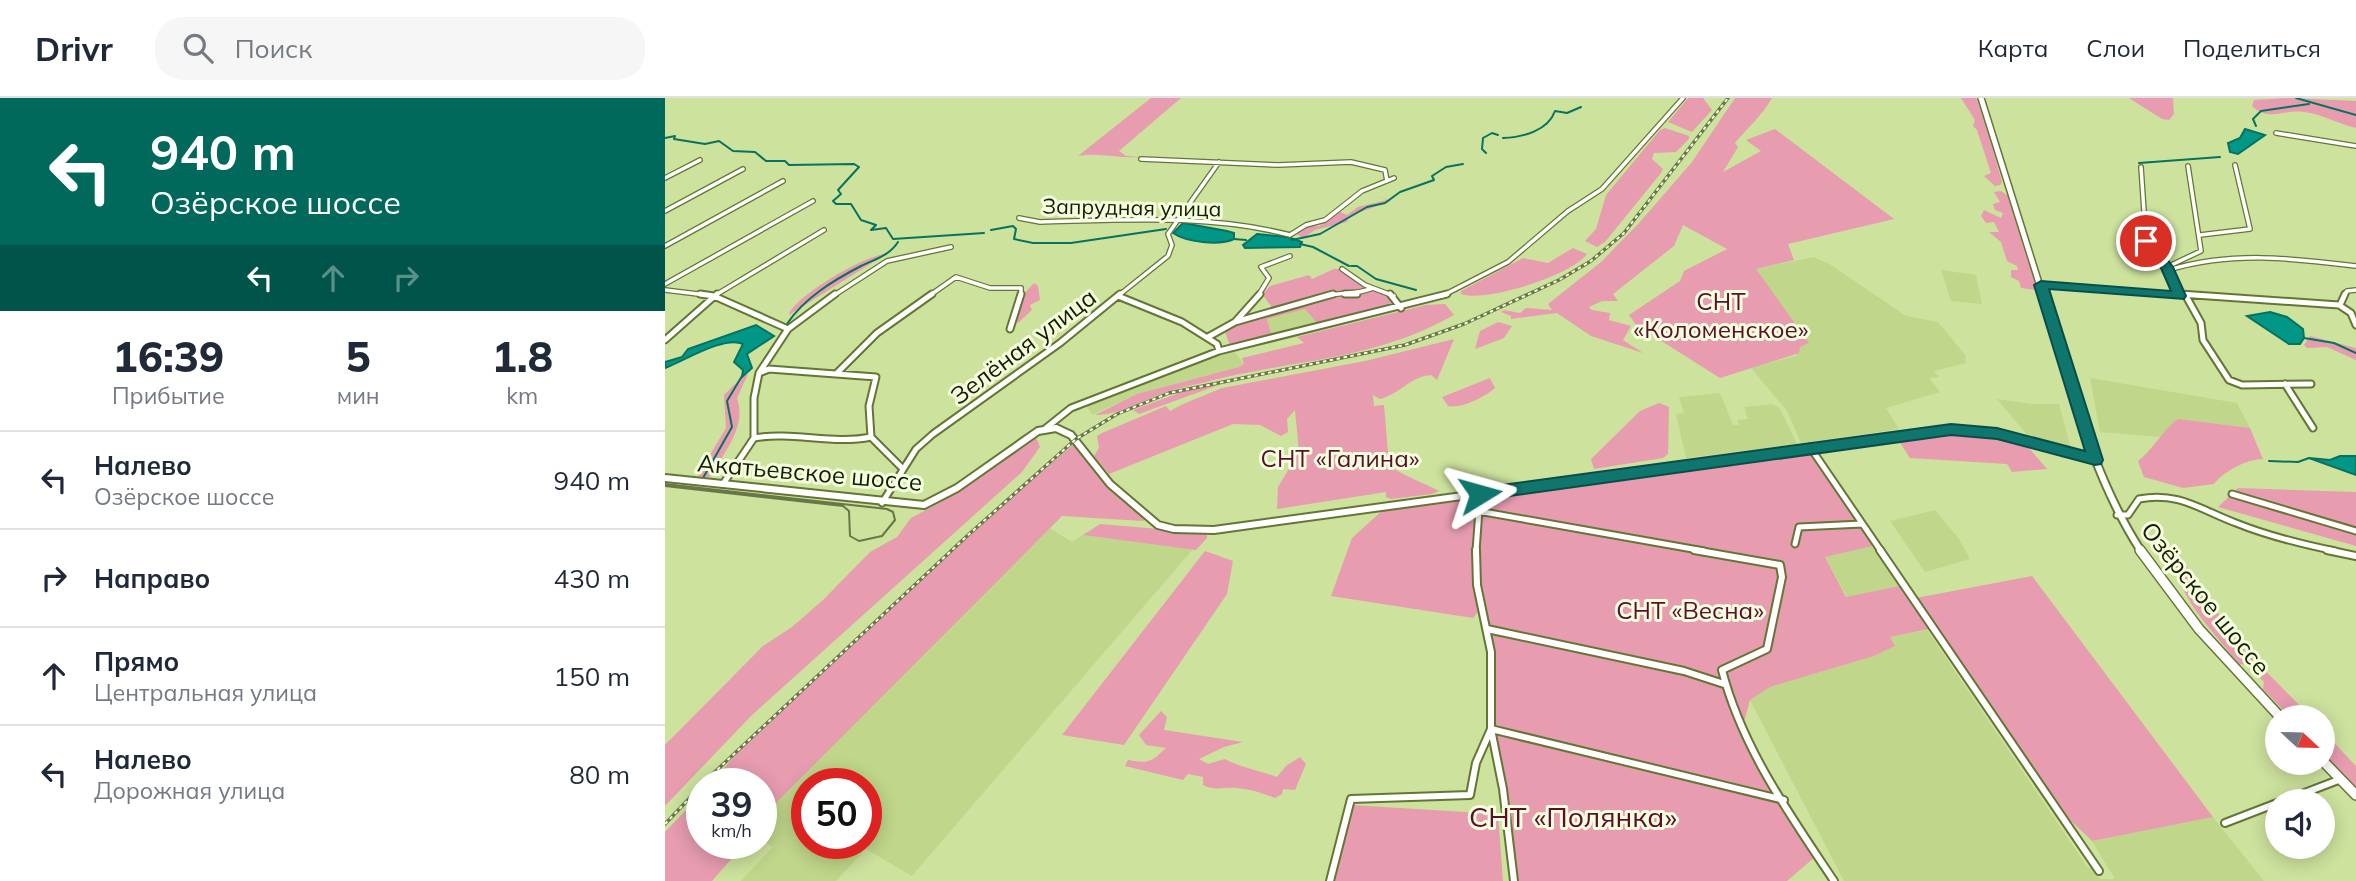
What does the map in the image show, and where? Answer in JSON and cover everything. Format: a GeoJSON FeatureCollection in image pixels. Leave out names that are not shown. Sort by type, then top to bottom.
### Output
{"type":"FeatureCollection","features":[{"type":"Feature","properties":{"kind":"main road","name":"Озёрское шоссе"},"geometry":{"type":"LineString","coordinates":[[1981,98],[2095,460],[2117,515],[2192,619],[2269,705]]}},
{"type":"Feature","properties":{"kind":"main road"},"geometry":{"type":"LineString","coordinates":[[1046,428],[1056,428],[1071,435],[1110,484],[1158,524],[1184,530],[1214,530],[1309,518],[1810,447],[1960,429],[1997,433],[2095,460]]}},
{"type":"Feature","properties":{"kind":"main road","name":"Акатьевское шоссе"},"geometry":{"type":"LineString","coordinates":[[665,478],[917,506],[930,504],[1046,428]]}},
{"type":"Feature","properties":{"kind":"main road"},"geometry":{"type":"LineString","coordinates":[[2335,773],[2356,795]]}},
{"type":"Feature","properties":{"kind":"street"},"geometry":{"type":"LineString","coordinates":[[1046,428],[1071,408],[1219,351],[1436,299],[1517,254],[1579,201],[1602,189],[1683,98]]}},
{"type":"Feature","properties":{"kind":"street"},"geometry":{"type":"LineString","coordinates":[[2276,133],[2356,146]]}},
{"type":"Feature","properties":{"kind":"street"},"geometry":{"type":"LineString","coordinates":[[1141,159],[1350,162],[1385,170],[1387,181]]}},
{"type":"Feature","properties":{"kind":"street"},"geometry":{"type":"LineString","coordinates":[[665,178],[700,160]]}},
{"type":"Feature","properties":{"kind":"street"},"geometry":{"type":"LineString","coordinates":[[1178,219],[1218,162]]}},
{"type":"Feature","properties":{"kind":"street"},"geometry":{"type":"LineString","coordinates":[[2200,235],[2250,229],[2235,165]]}},
{"type":"Feature","properties":{"kind":"street"},"geometry":{"type":"LineString","coordinates":[[2168,269],[2199,253],[2200,235],[2188,166]]}},
{"type":"Feature","properties":{"kind":"street"},"geometry":{"type":"LineString","coordinates":[[2141,167],[2146,241],[2168,269],[2201,323],[2203,341],[2229,380],[2242,385],[2311,384]]}},
{"type":"Feature","properties":{"kind":"street"},"geometry":{"type":"LineString","coordinates":[[665,211],[743,169]]}},
{"type":"Feature","properties":{"kind":"street","name":"Запрудная улица"},"geometry":{"type":"LineString","coordinates":[[1019,218],[1040,222],[1178,219],[1255,226],[1290,235],[1306,225],[1325,220],[1362,191],[1394,178]]}},
{"type":"Feature","properties":{"kind":"street"},"geometry":{"type":"LineString","coordinates":[[665,246],[783,181]]}},
{"type":"Feature","properties":{"kind":"street"},"geometry":{"type":"LineString","coordinates":[[665,284],[813,201]]}},
{"type":"Feature","properties":{"kind":"street","name":"Зелёная улица"},"geometry":{"type":"LineString","coordinates":[[882,503],[916,449],[933,434],[1060,343],[1168,256],[1172,245],[1168,234],[1178,219]]}},
{"type":"Feature","properties":{"kind":"street"},"geometry":{"type":"LineString","coordinates":[[665,340],[714,296],[824,230]]}},
{"type":"Feature","properties":{"kind":"street"},"geometry":{"type":"LineString","coordinates":[[723,484],[754,438],[754,398],[759,373],[788,329],[852,282],[887,261],[951,247]]}},
{"type":"Feature","properties":{"kind":"street"},"geometry":{"type":"LineString","coordinates":[[1235,322],[1268,286],[1269,278],[1261,267],[1290,257]]}},
{"type":"Feature","properties":{"kind":"street"},"geometry":{"type":"LineString","coordinates":[[2168,269],[2199,260],[2262,257],[2356,266]]}},
{"type":"Feature","properties":{"kind":"street"},"geometry":{"type":"LineString","coordinates":[[1342,269],[1373,288],[1394,296],[1401,308]]}},
{"type":"Feature","properties":{"kind":"street"},"geometry":{"type":"LineString","coordinates":[[837,373],[877,333],[956,277],[990,288],[1021,288],[1023,292],[1010,329]]}},
{"type":"Feature","properties":{"kind":"street"},"geometry":{"type":"LineString","coordinates":[[2041,285],[2339,305],[2351,313],[2356,326]]}},
{"type":"Feature","properties":{"kind":"street"},"geometry":{"type":"LineString","coordinates":[[1208,337],[1235,322],[1338,293],[1353,296],[1373,288]]}},
{"type":"Feature","properties":{"kind":"street"},"geometry":{"type":"LineString","coordinates":[[665,289],[714,296],[788,329]]}},
{"type":"Feature","properties":{"kind":"street"},"geometry":{"type":"LineString","coordinates":[[2339,305],[2347,291],[2356,290]]}},
{"type":"Feature","properties":{"kind":"street"},"geometry":{"type":"LineString","coordinates":[[1118,296],[1166,314],[1208,337],[1217,344],[1219,351]]}},
{"type":"Feature","properties":{"kind":"street"},"geometry":{"type":"LineString","coordinates":[[759,373],[769,369],[876,377],[869,406],[871,437],[902,468]]}},
{"type":"Feature","properties":{"kind":"street"},"geometry":{"type":"LineString","coordinates":[[2285,384],[2313,428]]}},
{"type":"Feature","properties":{"kind":"street"},"geometry":{"type":"LineString","coordinates":[[754,438],[787,433],[849,440],[871,437]]}},
{"type":"Feature","properties":{"kind":"street"},"geometry":{"type":"LineString","coordinates":[[1810,447],[2099,871]]}},
{"type":"Feature","properties":{"kind":"street"},"geometry":{"type":"LineString","coordinates":[[2232,494],[2356,531]]}},
{"type":"Feature","properties":{"kind":"street"},"geometry":{"type":"LineString","coordinates":[[1480,496],[1477,585],[1492,665],[1491,729],[1503,789],[1514,881]]}},
{"type":"Feature","properties":{"kind":"street"},"geometry":{"type":"LineString","coordinates":[[2117,515],[2128,515],[2139,499],[2179,497],[2199,503],[2237,524],[2356,556]]}},
{"type":"Feature","properties":{"kind":"street"},"geometry":{"type":"LineString","coordinates":[[1478,511],[1780,565],[1782,577],[1767,649],[1722,670],[1724,684],[1742,729],[1834,881]]}},
{"type":"Feature","properties":{"kind":"street"},"geometry":{"type":"LineString","coordinates":[[1794,544],[1800,527],[1862,524]]}},
{"type":"Feature","properties":{"kind":"street"},"geometry":{"type":"LineString","coordinates":[[1487,629],[1684,671],[1698,678],[1716,678],[1724,684]]}},
{"type":"Feature","properties":{"kind":"street"},"geometry":{"type":"LineString","coordinates":[[1491,729],[1784,800]]}},
{"type":"Feature","properties":{"kind":"street"},"geometry":{"type":"LineString","coordinates":[[1330,881],[1351,799],[1470,795],[1476,764],[1491,729]]}},
{"type":"Feature","properties":{"kind":"street"},"geometry":{"type":"LineString","coordinates":[[2314,789],[2341,779]]}},
{"type":"Feature","properties":{"kind":"street"},"geometry":{"type":"LineString","coordinates":[[2225,823],[2265,807]]}},
{"type":"Feature","properties":{"kind":"shaded area"},"geometry":{"type":"Polygon","coordinates":[[[1814,257],[1831,265],[1906,316],[1938,322],[1965,355],[1966,363],[1934,371],[1939,377],[1929,378],[1940,392],[1886,408],[1899,429],[1801,443],[1787,411],[1750,367],[1797,356],[1755,269],[1814,257]]]}},
{"type":"Feature","properties":{"kind":"shaded area"},"geometry":{"type":"Polygon","coordinates":[[[1941,270],[1976,275],[1982,304],[1951,301],[1941,270]]]}},
{"type":"Feature","properties":{"kind":"shaded area"},"geometry":{"type":"Polygon","coordinates":[[[1305,309],[1317,323],[1272,336],[1267,319],[1305,309]]]}},
{"type":"Feature","properties":{"kind":"shaded area"},"geometry":{"type":"Polygon","coordinates":[[[1234,351],[1244,364],[1239,367],[1137,394],[1092,415],[1086,405],[1216,354],[1234,351]]]}},
{"type":"Feature","properties":{"kind":"shaded area"},"geometry":{"type":"Polygon","coordinates":[[[2090,378],[2237,403],[2250,428],[2179,419],[2161,437],[2100,432],[2090,378]]]}},
{"type":"Feature","properties":{"kind":"shaded area"},"geometry":{"type":"Polygon","coordinates":[[[1720,393],[1733,425],[1739,425],[1737,420],[1748,419],[1744,407],[1772,404],[1779,407],[1797,444],[1686,458],[1676,414],[1684,413],[1679,397],[1720,393]]]}},
{"type":"Feature","properties":{"kind":"shaded area"},"geometry":{"type":"Polygon","coordinates":[[[1997,399],[2032,404],[2059,404],[2071,449],[2028,436],[1997,399]]]}},
{"type":"Feature","properties":{"kind":"shaded area"},"geometry":{"type":"Polygon","coordinates":[[[1935,510],[1959,539],[1970,559],[1925,572],[1890,521],[1935,510]]]}},
{"type":"Feature","properties":{"kind":"shaded area"},"geometry":{"type":"Polygon","coordinates":[[[1048,527],[1072,542],[1083,535],[1193,549],[912,876],[882,858],[882,768],[810,768],[1048,527]]]}},
{"type":"Feature","properties":{"kind":"shaded area"},"geometry":{"type":"Polygon","coordinates":[[[1873,546],[1899,586],[1847,597],[1825,557],[1873,546]]]}},
{"type":"Feature","properties":{"kind":"shaded area"},"geometry":{"type":"Polygon","coordinates":[[[1927,630],[2088,868],[2092,867],[2100,879],[2115,879],[2092,841],[2213,817],[2264,881],[1844,881],[1750,700],[1770,687],[1874,656],[1895,646],[1890,637],[1927,630]]]}},
{"type":"Feature","properties":{"kind":"shaded area"},"geometry":{"type":"Polygon","coordinates":[[[791,788],[791,859],[857,859],[836,881],[741,881],[762,859],[777,859],[777,802],[791,788]]]}},
{"type":"Feature","properties":{"kind":"green space"},"geometry":{"type":"Polygon","coordinates":[[[1151,98],[1181,98],[1119,151],[1126,156],[1141,157],[1078,156],[1151,98]]]}},
{"type":"Feature","properties":{"kind":"green space"},"geometry":{"type":"Polygon","coordinates":[[[1688,98],[1703,98],[1712,110],[1692,132],[1668,122],[1688,98]]]}},
{"type":"Feature","properties":{"kind":"green space","name":"СНТ «Коломенское»"},"geometry":{"type":"Polygon","coordinates":[[[1735,98],[1772,98],[1735,143],[1738,147],[1723,172],[1761,151],[1746,140],[1775,129],[1894,219],[1788,244],[1794,260],[1756,269],[1809,343],[1800,347],[1799,353],[1720,378],[1636,325],[1629,315],[1680,281],[1684,271],[1727,249],[1683,225],[1674,246],[1613,294],[1618,301],[1602,301],[1589,307],[1610,313],[1609,320],[1631,326],[1623,340],[1643,353],[1591,336],[1557,313],[1511,319],[1511,316],[1501,312],[1504,310],[1520,313],[1526,308],[1552,310],[1548,304],[1601,262],[1692,162],[1735,98]]]}},
{"type":"Feature","properties":{"kind":"green space"},"geometry":{"type":"Polygon","coordinates":[[[1961,98],[1976,98],[2002,182],[2000,185],[1995,186],[1984,176],[1991,173],[1977,130],[1973,126],[1975,120],[1961,98]]]}},
{"type":"Feature","properties":{"kind":"green space"},"geometry":{"type":"Polygon","coordinates":[[[2129,98],[2173,98],[2174,114],[2169,120],[2162,119],[2129,98]]]}},
{"type":"Feature","properties":{"kind":"green space"},"geometry":{"type":"Polygon","coordinates":[[[2290,98],[2356,101],[2356,128],[2311,113],[2270,114],[2258,111],[2252,106],[2254,100],[2290,98]]]}},
{"type":"Feature","properties":{"kind":"green space"},"geometry":{"type":"Polygon","coordinates":[[[1665,128],[1689,136],[1689,139],[1676,152],[1654,153],[1652,159],[1663,169],[1661,173],[1605,242],[1597,247],[1585,241],[1596,229],[1606,195],[1660,130],[1665,128]]]}},
{"type":"Feature","properties":{"kind":"green space"},"geometry":{"type":"Polygon","coordinates":[[[2001,191],[2008,196],[2037,290],[2021,288],[2019,281],[2011,277],[2011,270],[2018,270],[2017,266],[2007,261],[2001,242],[1989,232],[1999,232],[1994,222],[1986,223],[1981,216],[1984,210],[2001,218],[2003,213],[1995,210],[1993,204],[2000,202],[1994,192],[2001,191]]]}},
{"type":"Feature","properties":{"kind":"green space"},"geometry":{"type":"Polygon","coordinates":[[[1375,195],[1391,201],[1349,216],[1347,222],[1315,230],[1303,238],[1297,234],[1306,226],[1319,226],[1340,212],[1347,215],[1358,207],[1387,200],[1375,195]]]}},
{"type":"Feature","properties":{"kind":"green space"},"geometry":{"type":"Polygon","coordinates":[[[1573,248],[1587,254],[1565,270],[1547,278],[1508,291],[1473,296],[1461,294],[1461,291],[1523,258],[1548,263],[1573,248]]]}},
{"type":"Feature","properties":{"kind":"green space"},"geometry":{"type":"Polygon","coordinates":[[[886,254],[789,315],[803,298],[816,288],[863,261],[886,254]]]}},
{"type":"Feature","properties":{"kind":"green space"},"geometry":{"type":"Polygon","coordinates":[[[1334,269],[1341,269],[1370,288],[1352,294],[1336,293],[1274,310],[1262,294],[1270,286],[1309,275],[1312,279],[1334,269]]]}},
{"type":"Feature","properties":{"kind":"green space"},"geometry":{"type":"Polygon","coordinates":[[[1034,283],[1038,286],[1040,300],[1030,305],[1032,310],[1018,323],[1016,320],[1023,295],[1034,283]]]}},
{"type":"Feature","properties":{"kind":"green space"},"geometry":{"type":"Polygon","coordinates":[[[1374,289],[1392,296],[1395,305],[1317,323],[1305,309],[1267,319],[1272,336],[1230,346],[1224,329],[1342,294],[1348,297],[1374,289]]]}},
{"type":"Feature","properties":{"kind":"green space"},"geometry":{"type":"Polygon","coordinates":[[[1445,304],[1454,315],[1392,342],[1331,358],[1235,375],[1181,388],[1121,410],[1095,415],[1137,394],[1239,367],[1244,364],[1242,358],[1304,343],[1297,337],[1426,305],[1445,304]]]}},
{"type":"Feature","properties":{"kind":"green space"},"geometry":{"type":"Polygon","coordinates":[[[1498,322],[1512,326],[1504,338],[1475,349],[1480,331],[1498,322]]]}},
{"type":"Feature","properties":{"kind":"green space"},"geometry":{"type":"Polygon","coordinates":[[[2310,336],[2356,348],[2356,360],[2327,347],[2307,348],[2304,345],[2310,336]]]}},
{"type":"Feature","properties":{"kind":"green space","name":"СНТ «Галина»"},"geometry":{"type":"Polygon","coordinates":[[[1454,339],[1437,380],[1431,375],[1424,376],[1387,397],[1380,399],[1373,395],[1374,406],[1384,405],[1389,464],[1439,491],[1432,494],[1391,499],[1386,497],[1386,492],[1277,509],[1278,487],[1299,452],[1295,410],[1287,419],[1288,432],[1281,436],[1260,425],[1233,424],[1109,474],[1094,456],[1099,448],[1097,436],[1166,406],[1170,411],[1222,388],[1365,361],[1454,339]]]}},
{"type":"Feature","properties":{"kind":"green space"},"geometry":{"type":"Polygon","coordinates":[[[748,374],[737,398],[739,419],[733,438],[712,476],[700,479],[698,475],[726,428],[724,395],[748,374]]]}},
{"type":"Feature","properties":{"kind":"green space"},"geometry":{"type":"Polygon","coordinates":[[[1490,378],[1495,388],[1473,402],[1448,406],[1442,397],[1490,378]]]}},
{"type":"Feature","properties":{"kind":"green space"},"geometry":{"type":"Polygon","coordinates":[[[1221,384],[1139,414],[1133,410],[1187,390],[1221,384]]]}},
{"type":"Feature","properties":{"kind":"green space"},"geometry":{"type":"Polygon","coordinates":[[[1659,403],[1669,407],[1668,454],[1663,458],[1594,469],[1591,459],[1640,411],[1659,403]]]}},
{"type":"Feature","properties":{"kind":"green space"},"geometry":{"type":"Polygon","coordinates":[[[2179,419],[2250,428],[2263,459],[2236,467],[2214,484],[2183,488],[2144,477],[2138,461],[2179,419]]]}},
{"type":"Feature","properties":{"kind":"green space"},"geometry":{"type":"Polygon","coordinates":[[[1966,431],[2029,448],[2047,469],[2012,472],[2007,464],[1910,458],[1897,438],[1966,431]]]}},
{"type":"Feature","properties":{"kind":"green space"},"geometry":{"type":"Polygon","coordinates":[[[1036,437],[1040,447],[1022,472],[751,716],[701,768],[686,768],[686,784],[665,806],[665,745],[763,646],[792,627],[823,600],[870,552],[897,537],[911,518],[941,502],[1036,437]]]}},
{"type":"Feature","properties":{"kind":"green space"},"geometry":{"type":"Polygon","coordinates":[[[1074,444],[1100,477],[1145,519],[1062,516],[811,768],[791,768],[791,788],[777,802],[777,768],[724,768],[747,742],[996,511],[1074,444]]]}},
{"type":"Feature","properties":{"kind":"green space"},"geometry":{"type":"Polygon","coordinates":[[[1810,453],[1873,546],[1825,557],[1846,597],[1899,586],[1929,629],[1890,637],[1895,646],[1874,656],[1770,687],[1750,700],[1742,729],[1816,856],[1787,881],[1514,881],[1491,729],[1491,652],[1482,607],[1473,618],[1331,596],[1352,538],[1384,509],[1810,453]]]}},
{"type":"Feature","properties":{"kind":"green space"},"geometry":{"type":"Polygon","coordinates":[[[2238,488],[2356,492],[2356,546],[2218,507],[2238,488]]]}},
{"type":"Feature","properties":{"kind":"green space"},"geometry":{"type":"Polygon","coordinates":[[[1100,524],[1207,533],[1207,538],[1196,550],[1083,535],[1100,524]]]}},
{"type":"Feature","properties":{"kind":"green space"},"geometry":{"type":"Polygon","coordinates":[[[2170,548],[2180,556],[2236,641],[2299,705],[2278,705],[2263,689],[2264,682],[2247,665],[2239,664],[2196,610],[2174,567],[2170,548]]]}},
{"type":"Feature","properties":{"kind":"green space"},"geometry":{"type":"Polygon","coordinates":[[[1205,551],[1233,561],[1227,594],[1124,745],[1062,735],[1205,551]]]}},
{"type":"Feature","properties":{"kind":"green space"},"geometry":{"type":"Polygon","coordinates":[[[2032,576],[2213,817],[2092,841],[2062,812],[1916,598],[2032,576]]]}},
{"type":"Feature","properties":{"kind":"green space"},"geometry":{"type":"Polygon","coordinates":[[[1161,711],[1167,717],[1164,730],[1243,742],[1224,747],[1199,759],[1208,764],[1225,759],[1277,777],[1286,766],[1300,757],[1306,764],[1295,790],[1283,789],[1282,794],[1275,798],[1246,789],[1208,787],[1203,785],[1203,777],[1188,774],[1183,780],[1125,766],[1128,760],[1149,761],[1166,748],[1146,745],[1139,735],[1161,711]]]}},
{"type":"Feature","properties":{"kind":"green space"},"geometry":{"type":"Polygon","coordinates":[[[2335,744],[2356,766],[2356,787],[2335,765],[2335,744]]]}},
{"type":"Feature","properties":{"kind":"green space"},"geometry":{"type":"Polygon","coordinates":[[[1351,805],[1498,814],[1503,881],[1331,881],[1351,805]]]}},
{"type":"Feature","properties":{"kind":"green space"},"geometry":{"type":"Polygon","coordinates":[[[686,810],[686,859],[731,859],[712,881],[665,881],[665,832],[686,810]]]}},
{"type":"Feature","properties":{"kind":"water"},"geometry":{"type":"Polygon","coordinates":[[[2245,129],[2265,135],[2238,154],[2230,152],[2228,143],[2240,138],[2245,129]]]}},
{"type":"Feature","properties":{"kind":"water"},"geometry":{"type":"Polygon","coordinates":[[[1183,223],[1234,233],[1234,239],[1203,242],[1186,239],[1173,233],[1183,223]]]}},
{"type":"Feature","properties":{"kind":"water"},"geometry":{"type":"Polygon","coordinates":[[[1257,234],[1288,237],[1302,242],[1300,247],[1245,248],[1243,245],[1257,234]]]}},
{"type":"Feature","properties":{"kind":"water"},"geometry":{"type":"Polygon","coordinates":[[[2270,312],[2287,317],[2303,329],[2304,338],[2300,344],[2289,344],[2247,316],[2270,312]]]}},
{"type":"Feature","properties":{"kind":"water"},"geometry":{"type":"Polygon","coordinates":[[[756,325],[774,336],[747,354],[752,368],[742,377],[743,370],[734,362],[743,344],[735,342],[704,350],[665,368],[665,362],[682,357],[688,349],[756,325]]]}},
{"type":"Feature","properties":{"kind":"water"},"geometry":{"type":"Polygon","coordinates":[[[2340,456],[2356,456],[2356,475],[2309,458],[2330,460],[2340,456]]]}},
{"type":"Feature","properties":{"kind":"waterway"},"geometry":{"type":"LineString","coordinates":[[2296,98],[2356,115]]}},
{"type":"Feature","properties":{"kind":"waterway"},"geometry":{"type":"LineString","coordinates":[[2256,126],[2253,119],[2261,111],[2309,104]]}},
{"type":"Feature","properties":{"kind":"waterway"},"geometry":{"type":"LineString","coordinates":[[1503,138],[1534,132],[1547,124],[1555,111],[1567,113],[1581,107]]}},
{"type":"Feature","properties":{"kind":"waterway"},"geometry":{"type":"LineString","coordinates":[[1486,153],[1482,149],[1483,138],[1492,133],[1498,135]]}},
{"type":"Feature","properties":{"kind":"waterway"},"geometry":{"type":"LineString","coordinates":[[665,138],[675,136],[674,139],[705,144],[719,141],[733,151],[755,152],[766,161],[785,161],[789,165],[854,164],[859,167],[838,190],[841,194],[833,201],[836,204],[851,204],[861,220],[876,225],[871,230],[886,228],[893,239],[984,233]]}},
{"type":"Feature","properties":{"kind":"waterway"},"geometry":{"type":"LineString","coordinates":[[2139,163],[2220,157]]}},
{"type":"Feature","properties":{"kind":"waterway"},"geometry":{"type":"LineString","coordinates":[[1292,240],[1320,234],[1367,207],[1385,203],[1400,192],[1434,180],[1432,176],[1446,167],[1463,164]]}},
{"type":"Feature","properties":{"kind":"waterway"},"geometry":{"type":"LineString","coordinates":[[991,230],[1013,226],[1016,229],[1014,239],[1033,243],[1071,243],[1166,229]]}},
{"type":"Feature","properties":{"kind":"waterway"},"geometry":{"type":"LineString","coordinates":[[1234,239],[1246,240]]}},
{"type":"Feature","properties":{"kind":"waterway"},"geometry":{"type":"LineString","coordinates":[[787,324],[820,290],[886,254],[898,242]]}},
{"type":"Feature","properties":{"kind":"waterway"},"geometry":{"type":"LineString","coordinates":[[1300,244],[1313,247],[1349,266]]}},
{"type":"Feature","properties":{"kind":"waterway"},"geometry":{"type":"LineString","coordinates":[[1351,266],[1357,266],[1376,279],[1416,290]]}},
{"type":"Feature","properties":{"kind":"waterway"},"geometry":{"type":"LineString","coordinates":[[2304,338],[2334,343],[2356,353]]}},
{"type":"Feature","properties":{"kind":"waterway"},"geometry":{"type":"LineString","coordinates":[[703,478],[732,427],[727,401],[742,376]]}},
{"type":"Feature","properties":{"kind":"waterway"},"geometry":{"type":"LineString","coordinates":[[2269,461],[2298,462],[2309,458]]}},
{"type":"Feature","properties":{"kind":"tram line"},"geometry":{"type":"LineString","coordinates":[[665,484],[887,509],[893,512],[895,520],[882,536],[859,541],[850,536],[849,511],[843,506],[665,486]]}},
{"type":"Feature","properties":{"kind":"railway"},"geometry":{"type":"LineString","coordinates":[[719,768],[967,536],[1076,439],[1117,414],[1169,393],[1405,345],[1464,324],[1559,280],[1591,261],[1624,233],[1728,98]]}},
{"type":"Feature","properties":{"kind":"railway"},"geometry":{"type":"LineString","coordinates":[[665,824],[686,802]]}},
{"type":"Feature","properties":{"kind":"route"},"geometry":{"type":"LineString","coordinates":[[1480,494],[1951,429],[1997,433],[2095,460],[2041,285],[2180,296],[2167,267],[2146,241]]}},
{"type":"Feature","properties":{"kind":"park label","name":"СНТ «Весна»"},"geometry":{"type":"Point","coordinates":[1690,610]}},
{"type":"Feature","properties":{"kind":"park label","name":"СНТ «Полянка»"},"geometry":{"type":"Point","coordinates":[1573,816]}}]}
